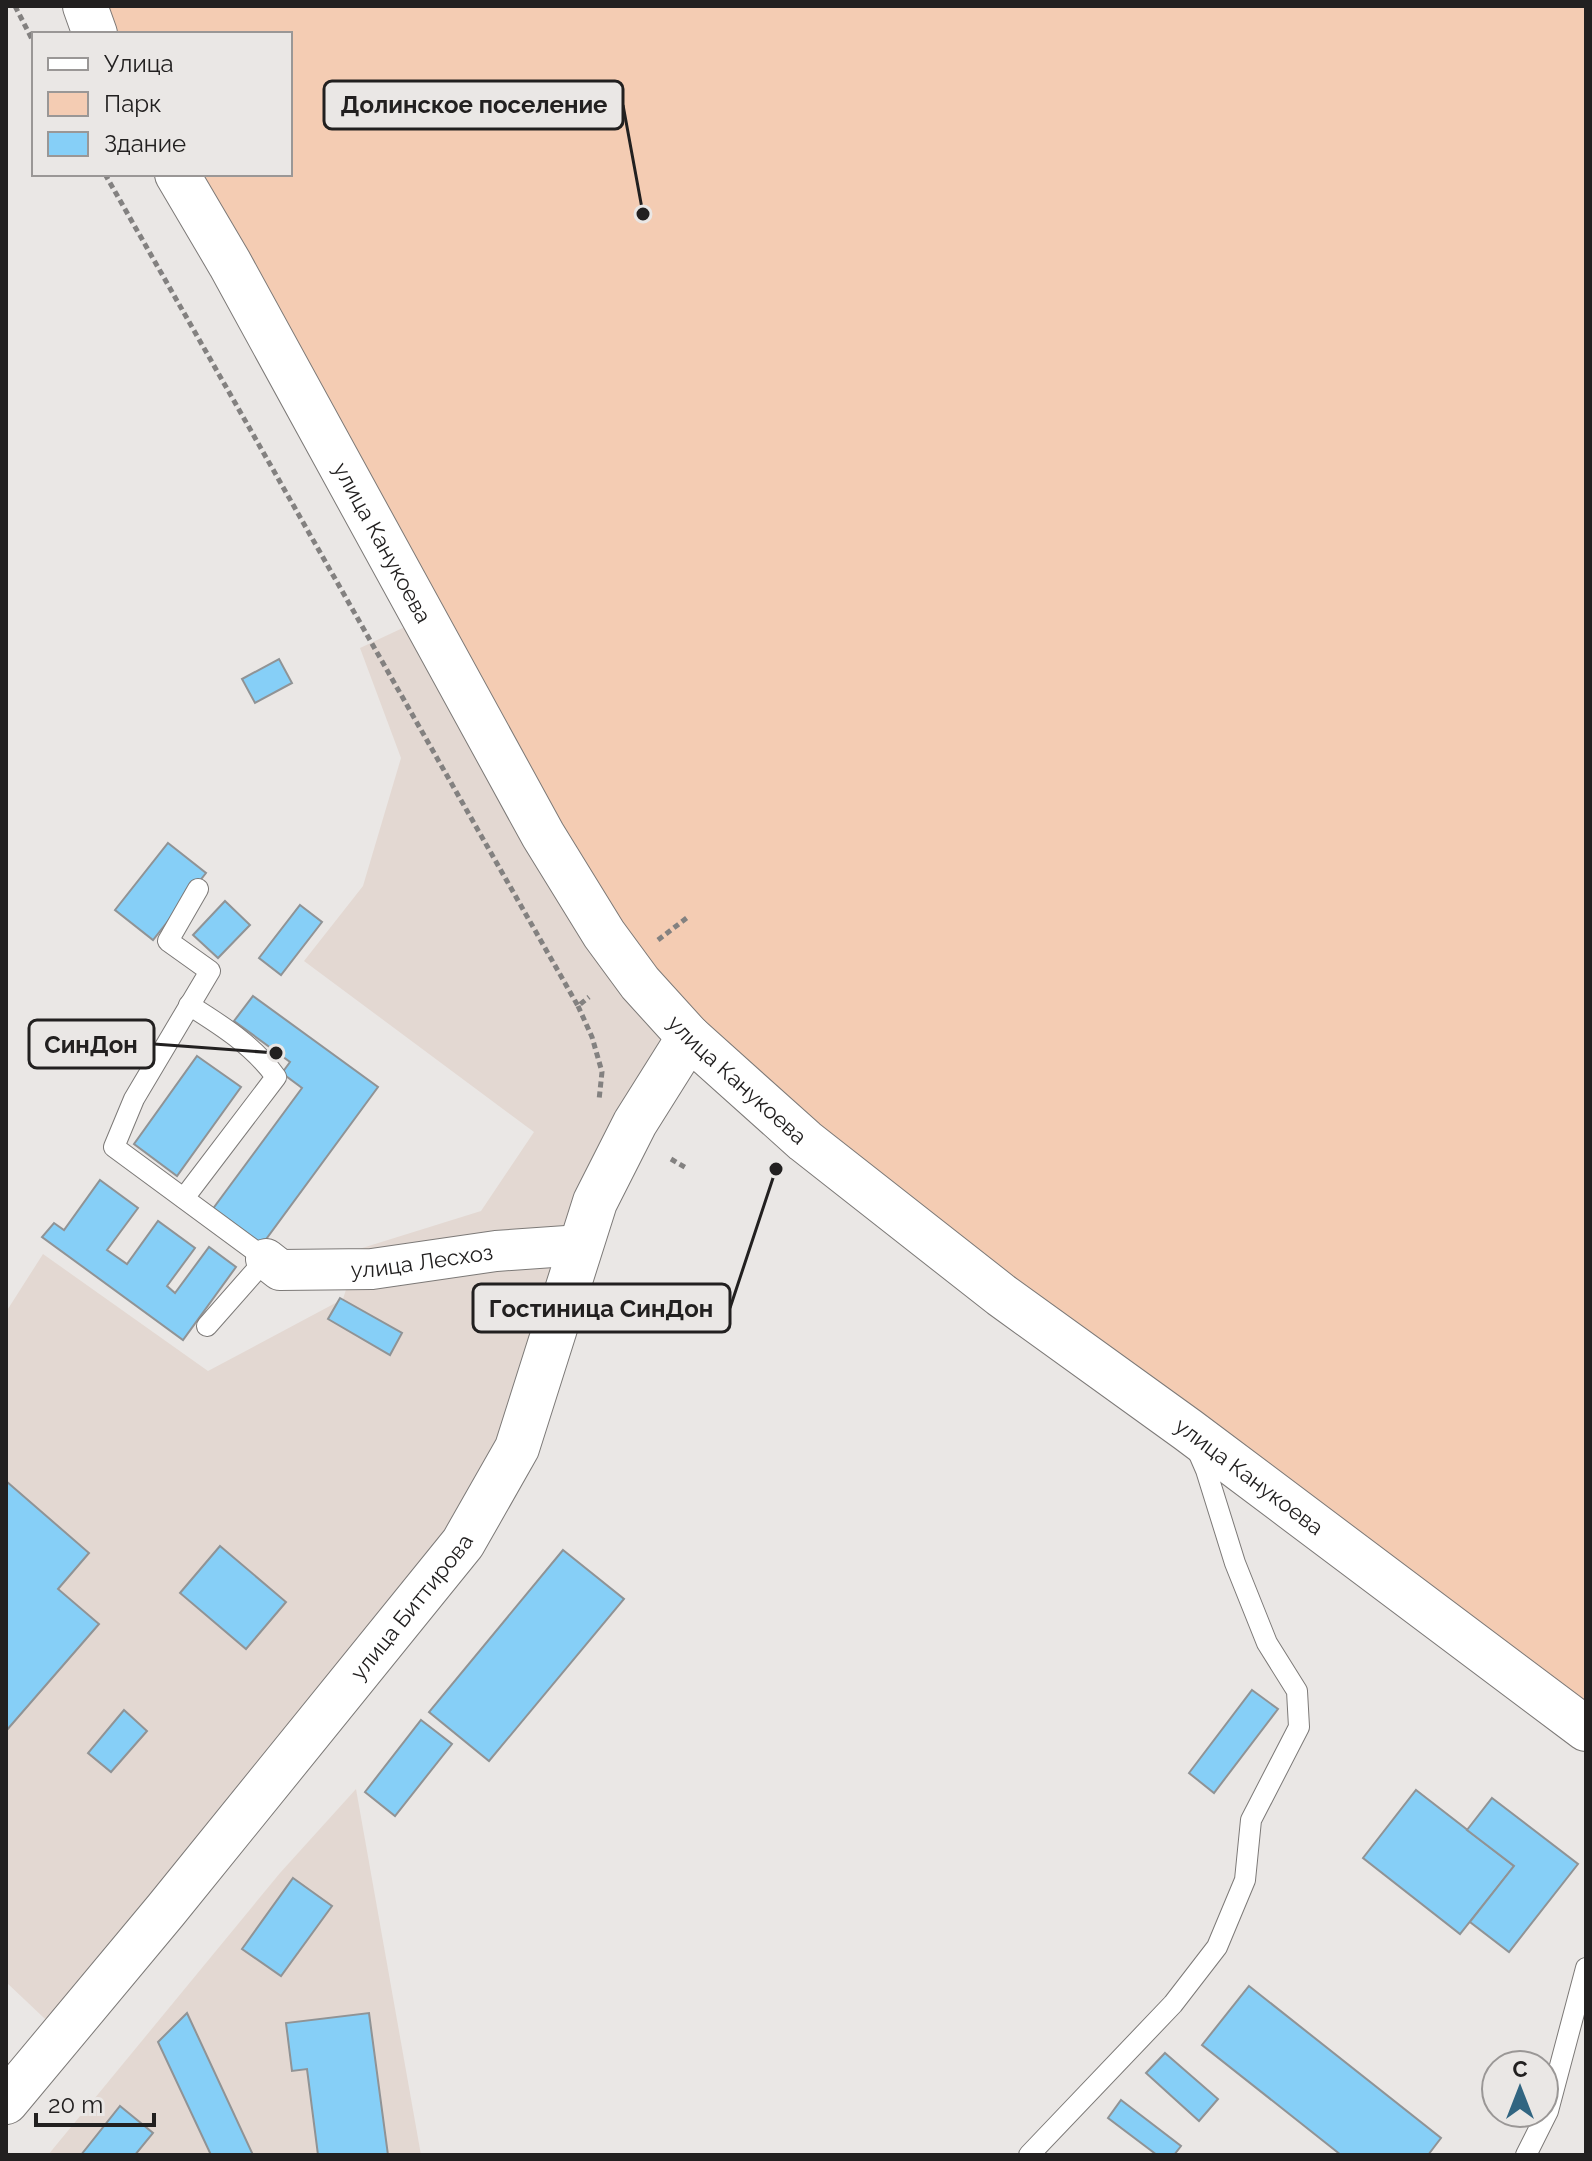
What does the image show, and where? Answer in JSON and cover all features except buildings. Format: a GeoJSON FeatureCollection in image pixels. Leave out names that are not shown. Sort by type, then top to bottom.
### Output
{"type":"FeatureCollection","features":[{"type":"Feature","properties":{"kind":"street"},"geometry":{"type":"LineString","coordinates":[[85,6],[94,32]]}},
{"type":"Feature","properties":{"kind":"street","name":"улица Канукоева"},"geometry":{"type":"LineString","coordinates":[[178,176],[230,264],[543,835],[604,934],[640,983],[689,1037],[805,1141],[1001,1295],[1188,1430],[1586,1729]]}},
{"type":"Feature","properties":{"kind":"street","name":"улица Биттирова"},"geometry":{"type":"LineString","coordinates":[[6,2102],[176,1898],[463,1543],[517,1448],[595,1202],[635,1123],[689,1037]]}},
{"type":"Feature","properties":{"kind":"street","name":"улица Лесхоз"},"geometry":{"type":"LineString","coordinates":[[266,1259],[280,1270],[372,1269],[496,1251],[581,1245]]}},
{"type":"Feature","properties":{"kind":"lane"},"geometry":{"type":"LineString","coordinates":[[198,889],[168,941],[210,971],[134,1099],[114,1147],[266,1259],[207,1326]]}},
{"type":"Feature","properties":{"kind":"lane"},"geometry":{"type":"LineString","coordinates":[[184,1198],[276,1077],[263,1058],[189,1005]]}},
{"type":"Feature","properties":{"kind":"lane"},"geometry":{"type":"LineString","coordinates":[[1029,2155],[1173,2004],[1217,1947],[1245,1880],[1251,1820],[1299,1727],[1297,1691],[1267,1643],[1235,1563],[1206,1470],[1188,1430]]}},
{"type":"Feature","properties":{"kind":"lane"},"geometry":{"type":"LineString","coordinates":[[1526,2155],[1548,2111],[1586,1968]]}},
{"type":"Feature","properties":{"kind":"path"},"geometry":{"type":"LineString","coordinates":[[15,6],[32,39]]}},
{"type":"Feature","properties":{"kind":"path"},"geometry":{"type":"LineString","coordinates":[[106,176],[578,1006],[592,1037],[602,1072],[598,1098],[604,1104]]}},
{"type":"Feature","properties":{"kind":"path"},"geometry":{"type":"LineString","coordinates":[[658,941],[688,917]]}},
{"type":"Feature","properties":{"kind":"path"},"geometry":{"type":"LineString","coordinates":[[578,1006],[589,997]]}},
{"type":"Feature","properties":{"kind":"path"},"geometry":{"type":"LineString","coordinates":[[671,1159],[688,1169]]}},
{"type":"Feature","properties":{"kind":"shaded area"},"geometry":{"type":"Polygon","coordinates":[[[424,618],[689,1037],[635,1123],[517,1448],[62,2035],[6,1982],[6,1312],[43,1254],[208,1371],[343,1299],[359,1249],[481,1211],[534,1132],[304,961],[363,886],[401,758],[360,648],[424,618]]]}},
{"type":"Feature","properties":{"kind":"shaded area"},"geometry":{"type":"Polygon","coordinates":[[[356,1789],[421,2155],[48,2155],[280,1873],[356,1789]]]}},
{"type":"Feature","properties":{"kind":"green space"},"geometry":{"type":"Polygon","coordinates":[[[85,6],[1586,6],[1586,1729],[1188,1430],[640,983],[178,176],[292,176],[292,32],[94,32],[85,6]]]}},
{"type":"Feature","properties":{"kind":"place","name":"Долинское поселение"},"geometry":{"type":"Point","coordinates":[643,214]}},
{"type":"Feature","properties":{"kind":"place","name":"СинДон"},"geometry":{"type":"Point","coordinates":[276,1053]}},
{"type":"Feature","properties":{"kind":"place","name":"Гостиница СинДон"},"geometry":{"type":"Point","coordinates":[776,1169]}}]}
